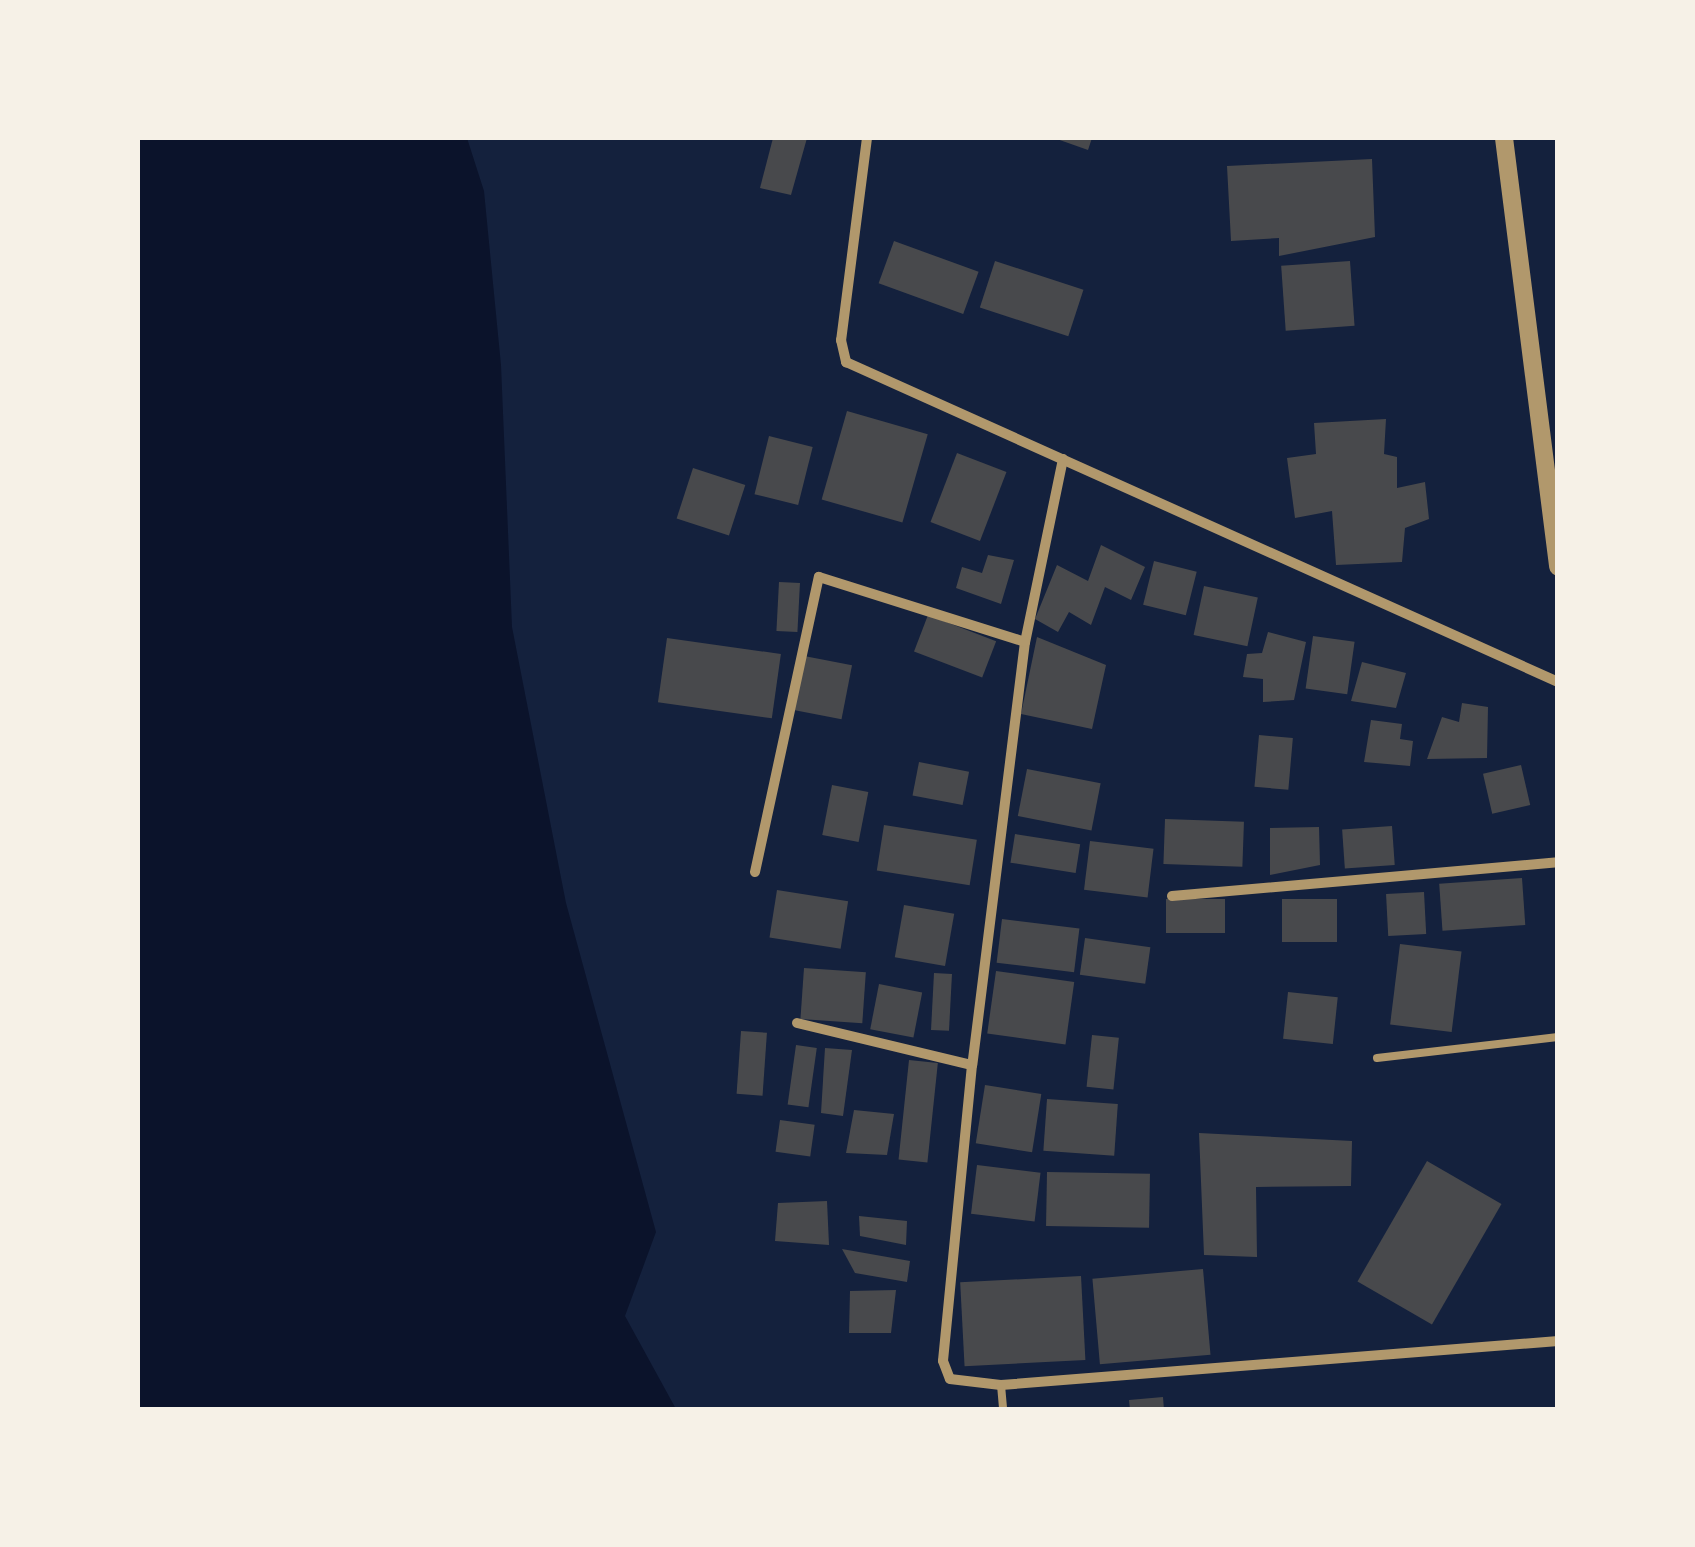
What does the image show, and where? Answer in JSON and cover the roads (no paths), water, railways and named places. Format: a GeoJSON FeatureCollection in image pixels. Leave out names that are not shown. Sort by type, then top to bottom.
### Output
{"type":"FeatureCollection","features":[{"type":"Feature","properties":{"kind":"street"},"geometry":{"type":"LineString","coordinates":[[867,138],[841,340],[846,362],[1558,682]]}},
{"type":"Feature","properties":{"kind":"street"},"geometry":{"type":"LineString","coordinates":[[1504,138],[1558,567]]}},
{"type":"Feature","properties":{"kind":"street"},"geometry":{"type":"LineString","coordinates":[[1063,459],[1025,642],[972,1066],[944,1361],[950,1379],[1002,1384],[1558,1341]]}},
{"type":"Feature","properties":{"kind":"street"},"geometry":{"type":"LineString","coordinates":[[755,872],[819,577],[1025,642]]}},
{"type":"Feature","properties":{"kind":"street"},"geometry":{"type":"LineString","coordinates":[[1172,896],[1558,862]]}},
{"type":"Feature","properties":{"kind":"street"},"geometry":{"type":"LineString","coordinates":[[796,1023],[972,1066]]}},
{"type":"Feature","properties":{"kind":"lane"},"geometry":{"type":"LineString","coordinates":[[1377,1058],[1558,1036]]}},
{"type":"Feature","properties":{"kind":"lane"},"geometry":{"type":"LineString","coordinates":[[1002,1384],[1003,1410]]}},
{"type":"Feature","properties":{"kind":"water"},"geometry":{"type":"Polygon","coordinates":[[[138,138],[467,138],[484,191],[501,365],[512,627],[566,903],[656,1232],[625,1316],[676,1409],[138,1409],[138,138]]]}}]}
